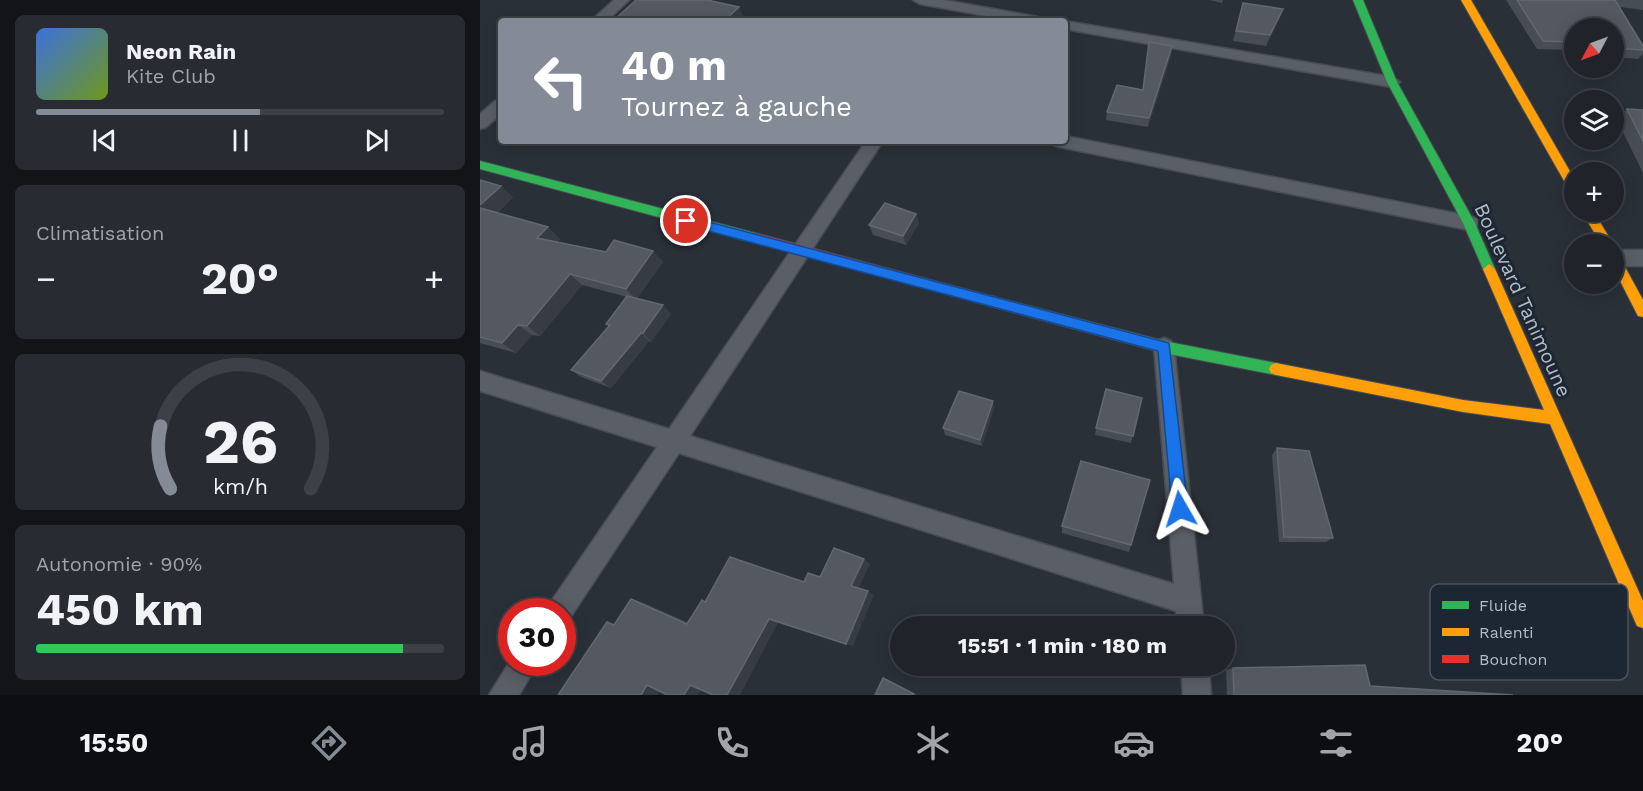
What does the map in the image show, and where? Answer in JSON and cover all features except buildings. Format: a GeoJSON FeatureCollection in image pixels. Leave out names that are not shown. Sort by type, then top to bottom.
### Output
{"type":"FeatureCollection","features":[{"type":"Feature","properties":{"kind":"main road","name":"Boulevard Tanimoune"},"geometry":{"type":"LineString","coordinates":[[1359,0],[1392,82],[1469,224],[1627,584]]}},
{"type":"Feature","properties":{"kind":"main road"},"geometry":{"type":"LineString","coordinates":[[1466,0],[1564,171]]}},
{"type":"Feature","properties":{"kind":"main road"},"geometry":{"type":"LineString","coordinates":[[480,165],[1164,347],[1463,406],[1556,418]]}},
{"type":"Feature","properties":{"kind":"main road"},"geometry":{"type":"LineString","coordinates":[[1624,277],[1643,312]]}},
{"type":"Feature","properties":{"kind":"main road","name":"Boulevard Tanimoune"},"geometry":{"type":"LineString","coordinates":[[1628,585],[1643,620]]}},
{"type":"Feature","properties":{"kind":"street"},"geometry":{"type":"LineString","coordinates":[[601,18],[622,0]]}},
{"type":"Feature","properties":{"kind":"street"},"geometry":{"type":"LineString","coordinates":[[920,0],[964,10],[1018,18]]}},
{"type":"Feature","properties":{"kind":"street"},"geometry":{"type":"LineString","coordinates":[[1068,27],[1392,82]]}},
{"type":"Feature","properties":{"kind":"street"},"geometry":{"type":"LineString","coordinates":[[480,123],[498,108]]}},
{"type":"Feature","properties":{"kind":"street"},"geometry":{"type":"LineString","coordinates":[[1068,143],[1469,224]]}},
{"type":"Feature","properties":{"kind":"street"},"geometry":{"type":"LineString","coordinates":[[567,598],[873,144]]}},
{"type":"Feature","properties":{"kind":"street"},"geometry":{"type":"LineString","coordinates":[[1624,258],[1643,258]]}},
{"type":"Feature","properties":{"kind":"street"},"geometry":{"type":"LineString","coordinates":[[1164,347],[1190,616]]}},
{"type":"Feature","properties":{"kind":"street"},"geometry":{"type":"LineString","coordinates":[[480,381],[1189,602]]}},
{"type":"Feature","properties":{"kind":"street"},"geometry":{"type":"LineString","coordinates":[[503,695],[515,676]]}},
{"type":"Feature","properties":{"kind":"street"},"geometry":{"type":"LineString","coordinates":[[1196,676],[1197,695]]}},
{"type":"Feature","properties":{"kind":"traffic: fast"},"geometry":{"type":"LineString","coordinates":[[1358,0],[1392,82],[1469,223],[1489,269]]}},
{"type":"Feature","properties":{"kind":"traffic: fast"},"geometry":{"type":"LineString","coordinates":[[480,165],[755,238]]}},
{"type":"Feature","properties":{"kind":"traffic: fast"},"geometry":{"type":"LineString","coordinates":[[991,301],[1164,347],[1276,369]]}},
{"type":"Feature","properties":{"kind":"traffic: slow"},"geometry":{"type":"LineString","coordinates":[[1466,0],[1564,171]]}},
{"type":"Feature","properties":{"kind":"traffic: slow"},"geometry":{"type":"LineString","coordinates":[[1594,222],[1601,234]]}},
{"type":"Feature","properties":{"kind":"traffic: slow"},"geometry":{"type":"LineString","coordinates":[[1489,269],[1627,584]]}},
{"type":"Feature","properties":{"kind":"traffic: slow"},"geometry":{"type":"LineString","coordinates":[[1624,276],[1643,312]]}},
{"type":"Feature","properties":{"kind":"traffic: slow"},"geometry":{"type":"LineString","coordinates":[[1276,369],[1463,406],[1555,418]]}},
{"type":"Feature","properties":{"kind":"traffic: slow"},"geometry":{"type":"LineString","coordinates":[[1628,586],[1643,620]]}},
{"type":"Feature","properties":{"kind":"traffic: jam"},"geometry":{"type":"LineString","coordinates":[[755,238],[991,301]]}},
{"type":"Feature","properties":{"kind":"route"},"geometry":{"type":"LineString","coordinates":[[686,221],[1164,347],[1180,509]]}}]}
